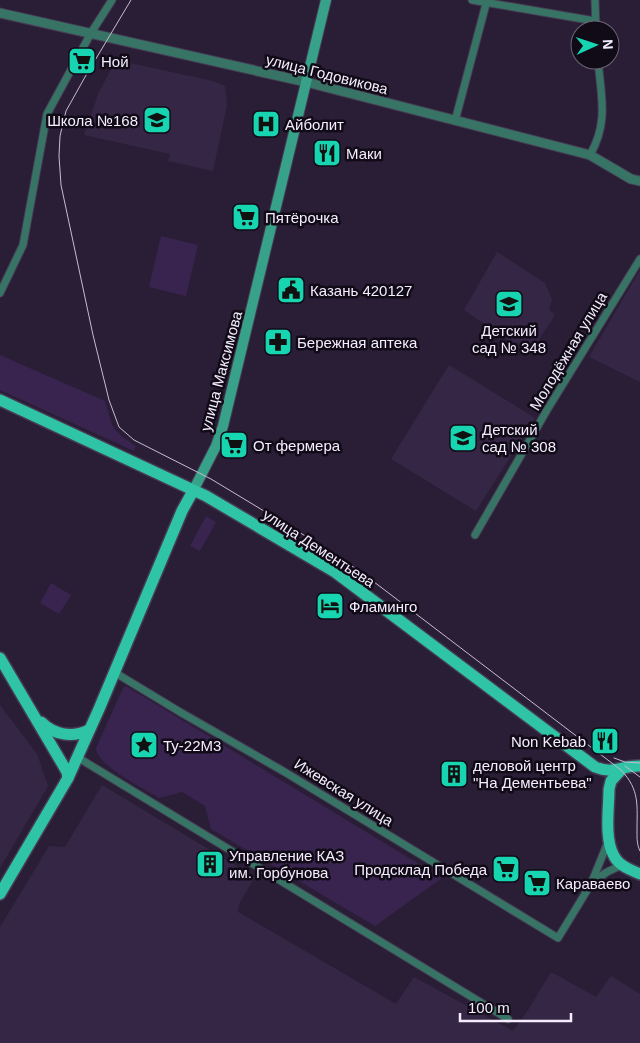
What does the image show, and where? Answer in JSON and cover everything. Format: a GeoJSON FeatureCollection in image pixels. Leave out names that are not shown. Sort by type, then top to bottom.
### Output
{"type":"FeatureCollection","features":[{"type":"Feature","properties":{"kind":"main road","name":"улица Максимова"},"geometry":{"type":"LineString","coordinates":[[0,894],[68,778],[182,511],[216,446],[223,426],[265,257],[290,145],[326,0]]}},
{"type":"Feature","properties":{"kind":"main road","name":"улица Дементьева"},"geometry":{"type":"LineString","coordinates":[[0,400],[121,455],[215,501],[335,572],[595,767],[604,778],[609,789]]}},
{"type":"Feature","properties":{"kind":"main road"},"geometry":{"type":"LineString","coordinates":[[0,658],[67,772],[68,778]]}},
{"type":"Feature","properties":{"kind":"main road"},"geometry":{"type":"LineString","coordinates":[[33,713],[42,724],[55,732],[75,735],[89,730]]}},
{"type":"Feature","properties":{"kind":"main road","name":"улица Дементьева"},"geometry":{"type":"LineString","coordinates":[[595,767],[609,771],[633,766]]}},
{"type":"Feature","properties":{"kind":"main road","name":"улица Дементьева"},"geometry":{"type":"LineString","coordinates":[[609,789],[611,781],[633,766]]}},
{"type":"Feature","properties":{"kind":"main road"},"geometry":{"type":"LineString","coordinates":[[609,789],[608,840],[614,858],[622,865],[640,874]]}},
{"type":"Feature","properties":{"kind":"street"},"geometry":{"type":"LineString","coordinates":[[0,293],[22,245],[47,114],[91,33],[112,0]]}},
{"type":"Feature","properties":{"kind":"street"},"geometry":{"type":"LineString","coordinates":[[472,0],[486,4],[589,20]]}},
{"type":"Feature","properties":{"kind":"street"},"geometry":{"type":"LineString","coordinates":[[595,0],[595,20]]}},
{"type":"Feature","properties":{"kind":"street"},"geometry":{"type":"LineString","coordinates":[[456,121],[486,4]]}},
{"type":"Feature","properties":{"kind":"street","name":"улица Годовикова"},"geometry":{"type":"LineString","coordinates":[[0,13],[306,82],[590,155],[631,179],[640,181]]}},
{"type":"Feature","properties":{"kind":"street"},"geometry":{"type":"LineString","coordinates":[[590,155],[598,140],[603,116],[599,70]]}},
{"type":"Feature","properties":{"kind":"street","name":"Молодёжная улица"},"geometry":{"type":"LineString","coordinates":[[475,535],[547,410],[640,259]]}},
{"type":"Feature","properties":{"kind":"street","name":"Ижевская улица"},"geometry":{"type":"LineString","coordinates":[[114,672],[284,771],[558,938],[591,884]]}},
{"type":"Feature","properties":{"kind":"street"},"geometry":{"type":"LineString","coordinates":[[77,757],[508,1019]]}},
{"type":"Feature","properties":{"kind":"street"},"geometry":{"type":"LineString","coordinates":[[591,884],[608,840]]}},
{"type":"Feature","properties":{"kind":"street"},"geometry":{"type":"LineString","coordinates":[[591,884],[607,872],[622,865]]}},
{"type":"Feature","properties":{"kind":"shaded area","name":"Школа №168"},"geometry":{"type":"Polygon","coordinates":[[[116,60],[213,81],[225,86],[227,105],[213,171],[168,161],[170,154],[84,135],[99,92],[116,60]]]}},
{"type":"Feature","properties":{"kind":"shaded area"},"geometry":{"type":"Polygon","coordinates":[[[161,236],[198,245],[186,296],[149,287],[161,236]]]}},
{"type":"Feature","properties":{"kind":"shaded area","name":"Детский сад № 348"},"geometry":{"type":"Polygon","coordinates":[[[497,252],[545,283],[552,300],[549,309],[555,315],[529,355],[464,310],[497,252]]]}},
{"type":"Feature","properties":{"kind":"shaded area"},"geometry":{"type":"Polygon","coordinates":[[[640,270],[640,382],[589,357],[640,270]]]}},
{"type":"Feature","properties":{"kind":"shaded area"},"geometry":{"type":"Polygon","coordinates":[[[0,355],[105,401],[114,428],[136,446],[134,451],[0,390],[0,355]]]}},
{"type":"Feature","properties":{"kind":"shaded area","name":"Детский сад № 308"},"geometry":{"type":"Polygon","coordinates":[[[449,365],[535,418],[476,511],[391,459],[449,365]]]}},
{"type":"Feature","properties":{"kind":"shaded area"},"geometry":{"type":"Polygon","coordinates":[[[206,516],[216,522],[200,551],[190,546],[206,516]]]}},
{"type":"Feature","properties":{"kind":"shaded area"},"geometry":{"type":"Polygon","coordinates":[[[51,583],[71,595],[59,614],[40,603],[51,583]]]}},
{"type":"Feature","properties":{"kind":"shaded area"},"geometry":{"type":"Polygon","coordinates":[[[126,686],[442,878],[375,926],[211,829],[205,806],[182,792],[159,798],[133,783],[104,762],[98,755],[96,748],[123,688],[126,686]]]}},
{"type":"Feature","properties":{"kind":"shaded area"},"geometry":{"type":"Polygon","coordinates":[[[0,705],[37,754],[48,786],[0,868],[0,705]]]}},
{"type":"Feature","properties":{"kind":"shaded area"},"geometry":{"type":"Polygon","coordinates":[[[102,785],[255,877],[239,904],[238,912],[396,1004],[414,977],[513,1031],[551,972],[596,997],[611,976],[640,994],[640,1043],[0,1043],[0,927],[49,846],[65,847],[102,785]]]}},
{"type":"Feature","properties":{"kind":"tram line"},"geometry":{"type":"LineString","coordinates":[[131,0],[66,111],[60,136],[59,156],[61,185],[93,335],[109,400],[119,427],[134,440],[211,479],[361,572],[621,770],[632,784],[636,798],[637,840],[640,851]]}},
{"type":"Feature","properties":{"kind":"tram line"},"geometry":{"type":"LineString","coordinates":[[614,758],[625,762],[640,763]]}},
{"type":"Feature","properties":{"kind":"tram line"},"geometry":{"type":"LineString","coordinates":[[625,766],[640,777]]}},
{"type":"Feature","properties":{"kind":"place","name":"Ной"},"geometry":{"type":"Point","coordinates":[82,61]}},
{"type":"Feature","properties":{"kind":"place","name":"Школа №168"},"geometry":{"type":"Point","coordinates":[157,120]}},
{"type":"Feature","properties":{"kind":"place","name":"Айболит"},"geometry":{"type":"Point","coordinates":[266,124]}},
{"type":"Feature","properties":{"kind":"place","name":"Маки"},"geometry":{"type":"Point","coordinates":[327,153]}},
{"type":"Feature","properties":{"kind":"place","name":"Пятёрочка"},"geometry":{"type":"Point","coordinates":[246,217]}},
{"type":"Feature","properties":{"kind":"place","name":"Казань 420127"},"geometry":{"type":"Point","coordinates":[291,290]}},
{"type":"Feature","properties":{"kind":"place","name":"Детский сад № 348"},"geometry":{"type":"Point","coordinates":[509,304]}},
{"type":"Feature","properties":{"kind":"place","name":"Бережная аптека"},"geometry":{"type":"Point","coordinates":[278,342]}},
{"type":"Feature","properties":{"kind":"place","name":"Детский сад № 308"},"geometry":{"type":"Point","coordinates":[463,438]}},
{"type":"Feature","properties":{"kind":"place","name":"От фермера"},"geometry":{"type":"Point","coordinates":[234,445]}},
{"type":"Feature","properties":{"kind":"place","name":"Фламинго"},"geometry":{"type":"Point","coordinates":[330,606]}},
{"type":"Feature","properties":{"kind":"place","name":"Non Kebab"},"geometry":{"type":"Point","coordinates":[605,741]}},
{"type":"Feature","properties":{"kind":"place","name":"Ту-22М3"},"geometry":{"type":"Point","coordinates":[144,745]}},
{"type":"Feature","properties":{"kind":"place","name":"деловой центр \"На Дементьева\""},"geometry":{"type":"Point","coordinates":[454,774]}},
{"type":"Feature","properties":{"kind":"place","name":"Управление КАЗ им. Горбунова"},"geometry":{"type":"Point","coordinates":[210,864]}},
{"type":"Feature","properties":{"kind":"place","name":"Продсклад Победа"},"geometry":{"type":"Point","coordinates":[506,869]}},
{"type":"Feature","properties":{"kind":"place","name":"Караваево"},"geometry":{"type":"Point","coordinates":[537,883]}}]}
